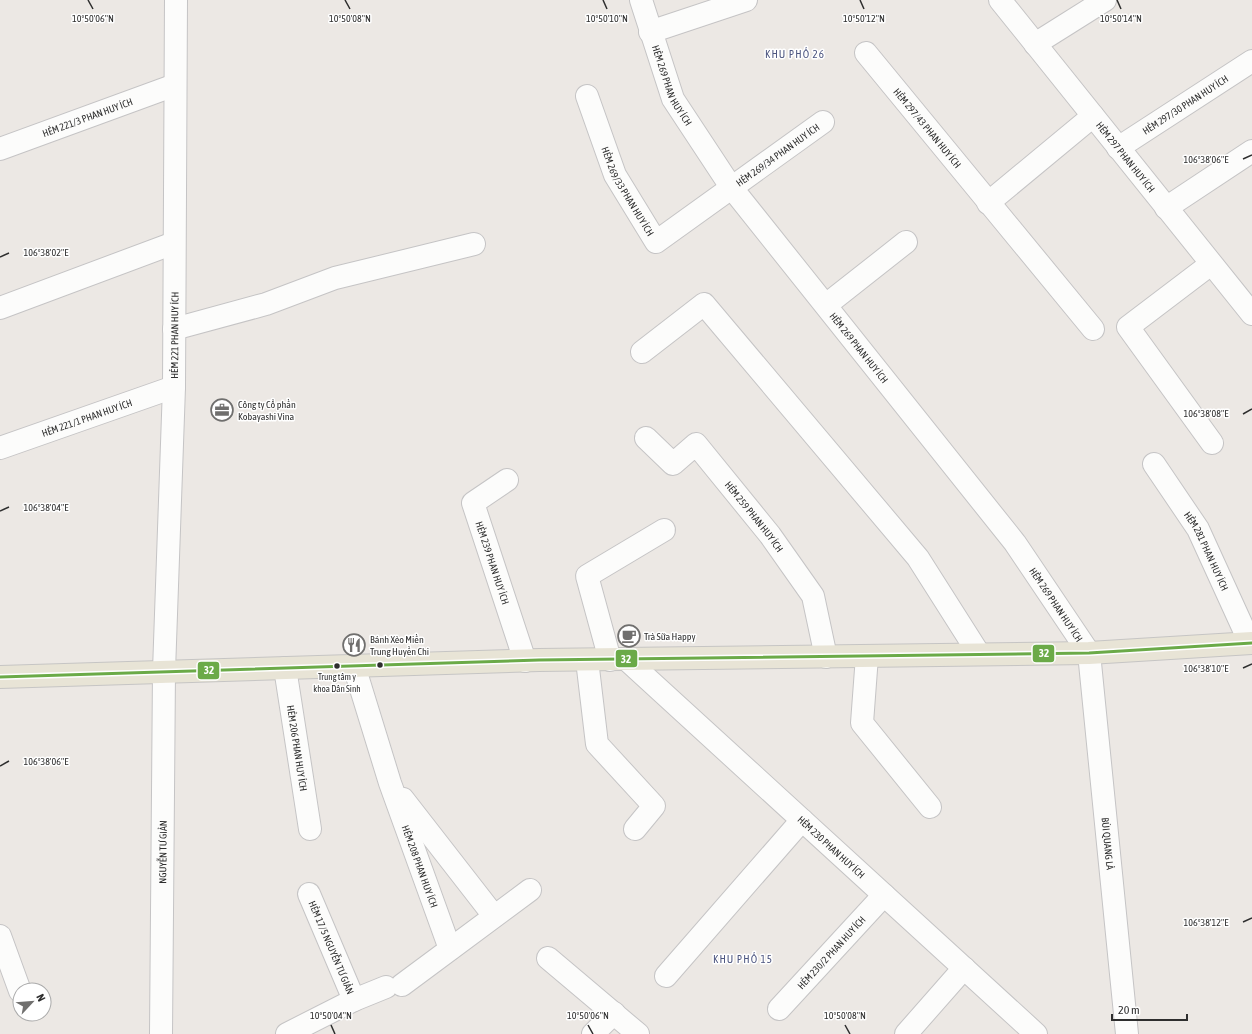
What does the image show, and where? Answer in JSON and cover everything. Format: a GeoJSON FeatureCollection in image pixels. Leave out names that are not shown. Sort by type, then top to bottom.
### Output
{"type":"FeatureCollection","features":[{"type":"Feature","properties":{"kind":"main road"},"geometry":{"type":"LineString","coordinates":[[0,677],[525,661],[1089,653],[1251,643]]}},
{"type":"Feature","properties":{"kind":"street","name":"HẺM 221 PHAN HUY ÍCH"},"geometry":{"type":"LineString","coordinates":[[164,671],[174,387],[176,0]]}},
{"type":"Feature","properties":{"kind":"street","name":"HẺM 269 PHAN HUY ÍCH"},"geometry":{"type":"LineString","coordinates":[[642,0],[650,32],[673,99],[731,187],[1015,543],[1089,653]]}},
{"type":"Feature","properties":{"kind":"street","name":"HẺM 269 PHAN HUY ÍCH"},"geometry":{"type":"LineString","coordinates":[[650,32],[746,0]]}},
{"type":"Feature","properties":{"kind":"street","name":"HẺM 297 PHAN HUY ÍCH"},"geometry":{"type":"LineString","coordinates":[[1000,0],[1252,314]]}},
{"type":"Feature","properties":{"kind":"street"},"geometry":{"type":"LineString","coordinates":[[1035,44],[1105,0]]}},
{"type":"Feature","properties":{"kind":"street","name":"HẺM 297/43 PHAN HUY ÍCH"},"geometry":{"type":"LineString","coordinates":[[866,53],[1092,330]]}},
{"type":"Feature","properties":{"kind":"street","name":"HẺM 297/30 PHAN HUY ÍCH"},"geometry":{"type":"LineString","coordinates":[[1118,148],[1252,61]]}},
{"type":"Feature","properties":{"kind":"street","name":"HẺM 221/3 PHAN HUY ÍCH"},"geometry":{"type":"LineString","coordinates":[[0,149],[175,85]]}},
{"type":"Feature","properties":{"kind":"street","name":"HẺM 269/33 PHAN HUY ÍCH"},"geometry":{"type":"LineString","coordinates":[[588,96],[615,175],[656,242],[731,187]]}},
{"type":"Feature","properties":{"kind":"street"},"geometry":{"type":"LineString","coordinates":[[988,203],[1093,116]]}},
{"type":"Feature","properties":{"kind":"street","name":"HẺM 269/34 PHAN HUY ÍCH"},"geometry":{"type":"LineString","coordinates":[[731,187],[823,122]]}},
{"type":"Feature","properties":{"kind":"street"},"geometry":{"type":"LineString","coordinates":[[1166,208],[1252,151]]}},
{"type":"Feature","properties":{"kind":"street"},"geometry":{"type":"LineString","coordinates":[[826,305],[906,242]]}},
{"type":"Feature","properties":{"kind":"street"},"geometry":{"type":"LineString","coordinates":[[0,308],[174,243]]}},
{"type":"Feature","properties":{"kind":"street"},"geometry":{"type":"LineString","coordinates":[[174,329],[266,304],[335,278],[474,244]]}},
{"type":"Feature","properties":{"kind":"street"},"geometry":{"type":"LineString","coordinates":[[1211,264],[1128,327],[1212,443]]}},
{"type":"Feature","properties":{"kind":"street"},"geometry":{"type":"LineString","coordinates":[[642,352],[704,304],[918,558],[979,654]]}},
{"type":"Feature","properties":{"kind":"street","name":"HẺM 221/1 PHAN HUY ÍCH"},"geometry":{"type":"LineString","coordinates":[[0,448],[174,387]]}},
{"type":"Feature","properties":{"kind":"street","name":"HẺM 259 PHAN HUY ÍCH"},"geometry":{"type":"LineString","coordinates":[[646,438],[673,464],[696,444],[770,535],[813,596],[826,657]]}},
{"type":"Feature","properties":{"kind":"street","name":"HẺM 281 PHAN HUY ÍCH"},"geometry":{"type":"LineString","coordinates":[[1154,464],[1198,529],[1251,643]]}},
{"type":"Feature","properties":{"kind":"street","name":"HẺM 239 PHAN HUY ÍCH"},"geometry":{"type":"LineString","coordinates":[[507,480],[473,503],[525,661]]}},
{"type":"Feature","properties":{"kind":"street"},"geometry":{"type":"LineString","coordinates":[[618,660],[587,576],[664,530]]}},
{"type":"Feature","properties":{"kind":"street","name":"BÙI QUANG LÀ"},"geometry":{"type":"LineString","coordinates":[[1089,653],[1127,1034]]}},
{"type":"Feature","properties":{"kind":"street"},"geometry":{"type":"LineString","coordinates":[[867,656],[862,723],[930,807]]}},
{"type":"Feature","properties":{"kind":"street"},"geometry":{"type":"LineString","coordinates":[[586,660],[597,744],[654,806],[635,829]]}},
{"type":"Feature","properties":{"kind":"street","name":"HẺM 230 PHAN HUY ÍCH"},"geometry":{"type":"LineString","coordinates":[[618,660],[802,820],[964,968],[1029,1032]]}},
{"type":"Feature","properties":{"kind":"street","name":"HẺM 208 PHAN HUY ÍCH"},"geometry":{"type":"LineString","coordinates":[[354,666],[390,783],[450,949]]}},
{"type":"Feature","properties":{"kind":"street","name":"HẺM 206 PHAN HUY ÍCH"},"geometry":{"type":"LineString","coordinates":[[285,668],[310,829]]}},
{"type":"Feature","properties":{"kind":"street","name":"NGUYỄN TƯ GIẢN"},"geometry":{"type":"LineString","coordinates":[[161,1034],[164,671]]}},
{"type":"Feature","properties":{"kind":"street","name":"HẺM 208 PHAN HUY ÍCH"},"geometry":{"type":"LineString","coordinates":[[390,783],[494,916]]}},
{"type":"Feature","properties":{"kind":"street"},"geometry":{"type":"LineString","coordinates":[[666,976],[802,820]]}},
{"type":"Feature","properties":{"kind":"street"},"geometry":{"type":"LineString","coordinates":[[287,1034],[354,1000],[394,986],[450,949],[530,890]]}},
{"type":"Feature","properties":{"kind":"street","name":"HẺM 17/5 NGUYỄN TƯ GIẢN"},"geometry":{"type":"LineString","coordinates":[[309,894],[354,1000]]}},
{"type":"Feature","properties":{"kind":"street","name":"HẺM 230/2 PHAN HUY ÍCH"},"geometry":{"type":"LineString","coordinates":[[779,1009],[884,895]]}},
{"type":"Feature","properties":{"kind":"street"},"geometry":{"type":"LineString","coordinates":[[0,936],[17,982]]}},
{"type":"Feature","properties":{"kind":"street"},"geometry":{"type":"LineString","coordinates":[[548,958],[638,1034]]}},
{"type":"Feature","properties":{"kind":"street"},"geometry":{"type":"LineString","coordinates":[[906,1034],[964,968]]}},
{"type":"Feature","properties":{"kind":"street"},"geometry":{"type":"LineString","coordinates":[[593,1034],[614,1014]]}},
{"type":"Feature","properties":{"kind":"transit line","name":"32"},"geometry":{"type":"LineString","coordinates":[[0,677],[539,660],[1089,653],[1252,643]]}},
{"type":"Feature","properties":{"kind":"place","name":"Công ty Cổ phần Kobayashi Vina"},"geometry":{"type":"Point","coordinates":[222,410]}},
{"type":"Feature","properties":{"kind":"place","name":"Trà Sữa Happy"},"geometry":{"type":"Point","coordinates":[629,636]}},
{"type":"Feature","properties":{"kind":"place","name":"Bánh Xèo Miền Trung Huyền Chi"},"geometry":{"type":"Point","coordinates":[354,645]}},
{"type":"Feature","properties":{"kind":"place","name":"Trung tâm y khoa Dân Sinh"},"geometry":{"type":"Point","coordinates":[337,666]}},
{"type":"Feature","properties":{"kind":"district","name":"KHU PHỐ 26"},"geometry":{"type":"Point","coordinates":[795,54]}},
{"type":"Feature","properties":{"kind":"district","name":"KHU PHỐ 15"},"geometry":{"type":"Point","coordinates":[743,959]}}]}
